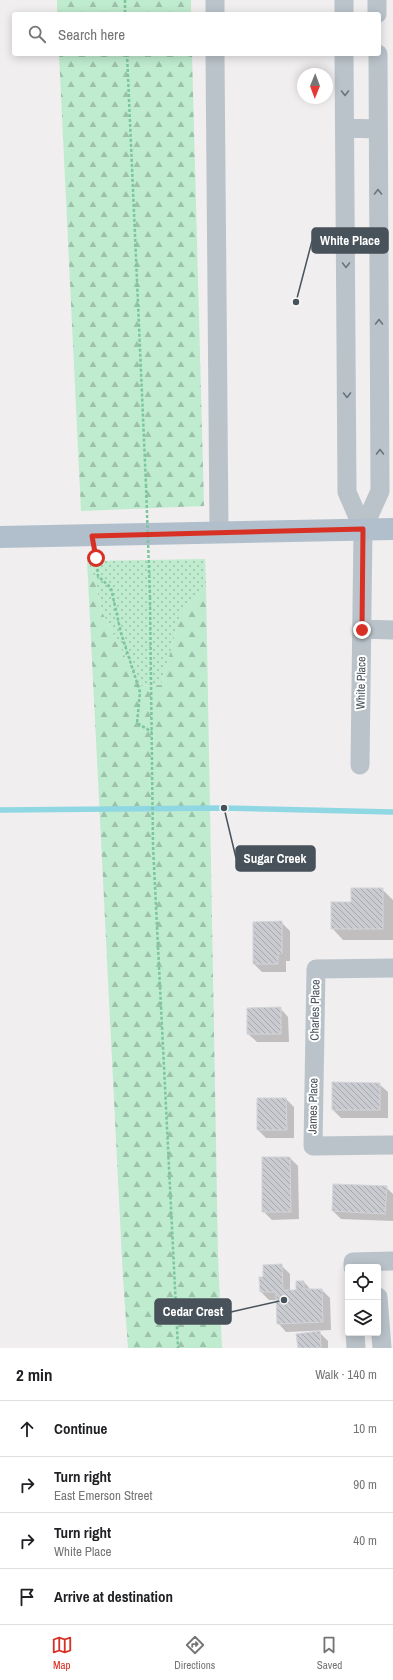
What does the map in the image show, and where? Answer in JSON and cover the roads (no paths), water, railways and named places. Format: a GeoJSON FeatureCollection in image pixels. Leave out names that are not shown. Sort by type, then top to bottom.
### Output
{"type":"FeatureCollection","features":[{"type":"Feature","properties":{"kind":"main road"},"geometry":{"type":"LineString","coordinates":[[0,537],[393,528]]}},
{"type":"Feature","properties":{"kind":"street"},"geometry":{"type":"LineString","coordinates":[[215,0],[215,12]]}},
{"type":"Feature","properties":{"kind":"street"},"geometry":{"type":"LineString","coordinates":[[344,0],[344,12]]}},
{"type":"Feature","properties":{"kind":"street"},"geometry":{"type":"LineString","coordinates":[[377,0],[377,12]]}},
{"type":"Feature","properties":{"kind":"street"},"geometry":{"type":"LineString","coordinates":[[215,56],[219,532]]}},
{"type":"Feature","properties":{"kind":"street","name":"White Place"},"geometry":{"type":"LineString","coordinates":[[344,56],[348,492],[363,529],[360,765]]}},
{"type":"Feature","properties":{"kind":"street","name":"White Place"},"geometry":{"type":"LineString","coordinates":[[363,529],[380,491],[378,56]]}},
{"type":"Feature","properties":{"kind":"street"},"geometry":{"type":"LineString","coordinates":[[345,128],[378,128]]}},
{"type":"Feature","properties":{"kind":"street"},"geometry":{"type":"LineString","coordinates":[[362,630],[393,630]]}},
{"type":"Feature","properties":{"kind":"street","name":"Charles Place"},"geometry":{"type":"LineString","coordinates":[[314,1057],[316,969],[393,968]]}},
{"type":"Feature","properties":{"kind":"street","name":"James Place"},"geometry":{"type":"LineString","coordinates":[[314,1057],[313,1146],[393,1145]]}},
{"type":"Feature","properties":{"kind":"street"},"geometry":{"type":"LineString","coordinates":[[354,1264],[383,1263]]}},
{"type":"Feature","properties":{"kind":"street"},"geometry":{"type":"LineString","coordinates":[[378,1300],[382,1348]]}},
{"type":"Feature","properties":{"kind":"street"},"geometry":{"type":"LineString","coordinates":[[355,1336],[356,1348]]}},
{"type":"Feature","properties":{"kind":"waterway"},"geometry":{"type":"LineString","coordinates":[[0,810],[224,808],[393,812]]}},
{"type":"Feature","properties":{"kind":"place","name":"White Place"},"geometry":{"type":"Point","coordinates":[296,302]}},
{"type":"Feature","properties":{"kind":"place","name":"Sugar Creek"},"geometry":{"type":"Point","coordinates":[224,808]}},
{"type":"Feature","properties":{"kind":"place","name":"Cedar Crest"},"geometry":{"type":"Point","coordinates":[284,1300]}}]}
